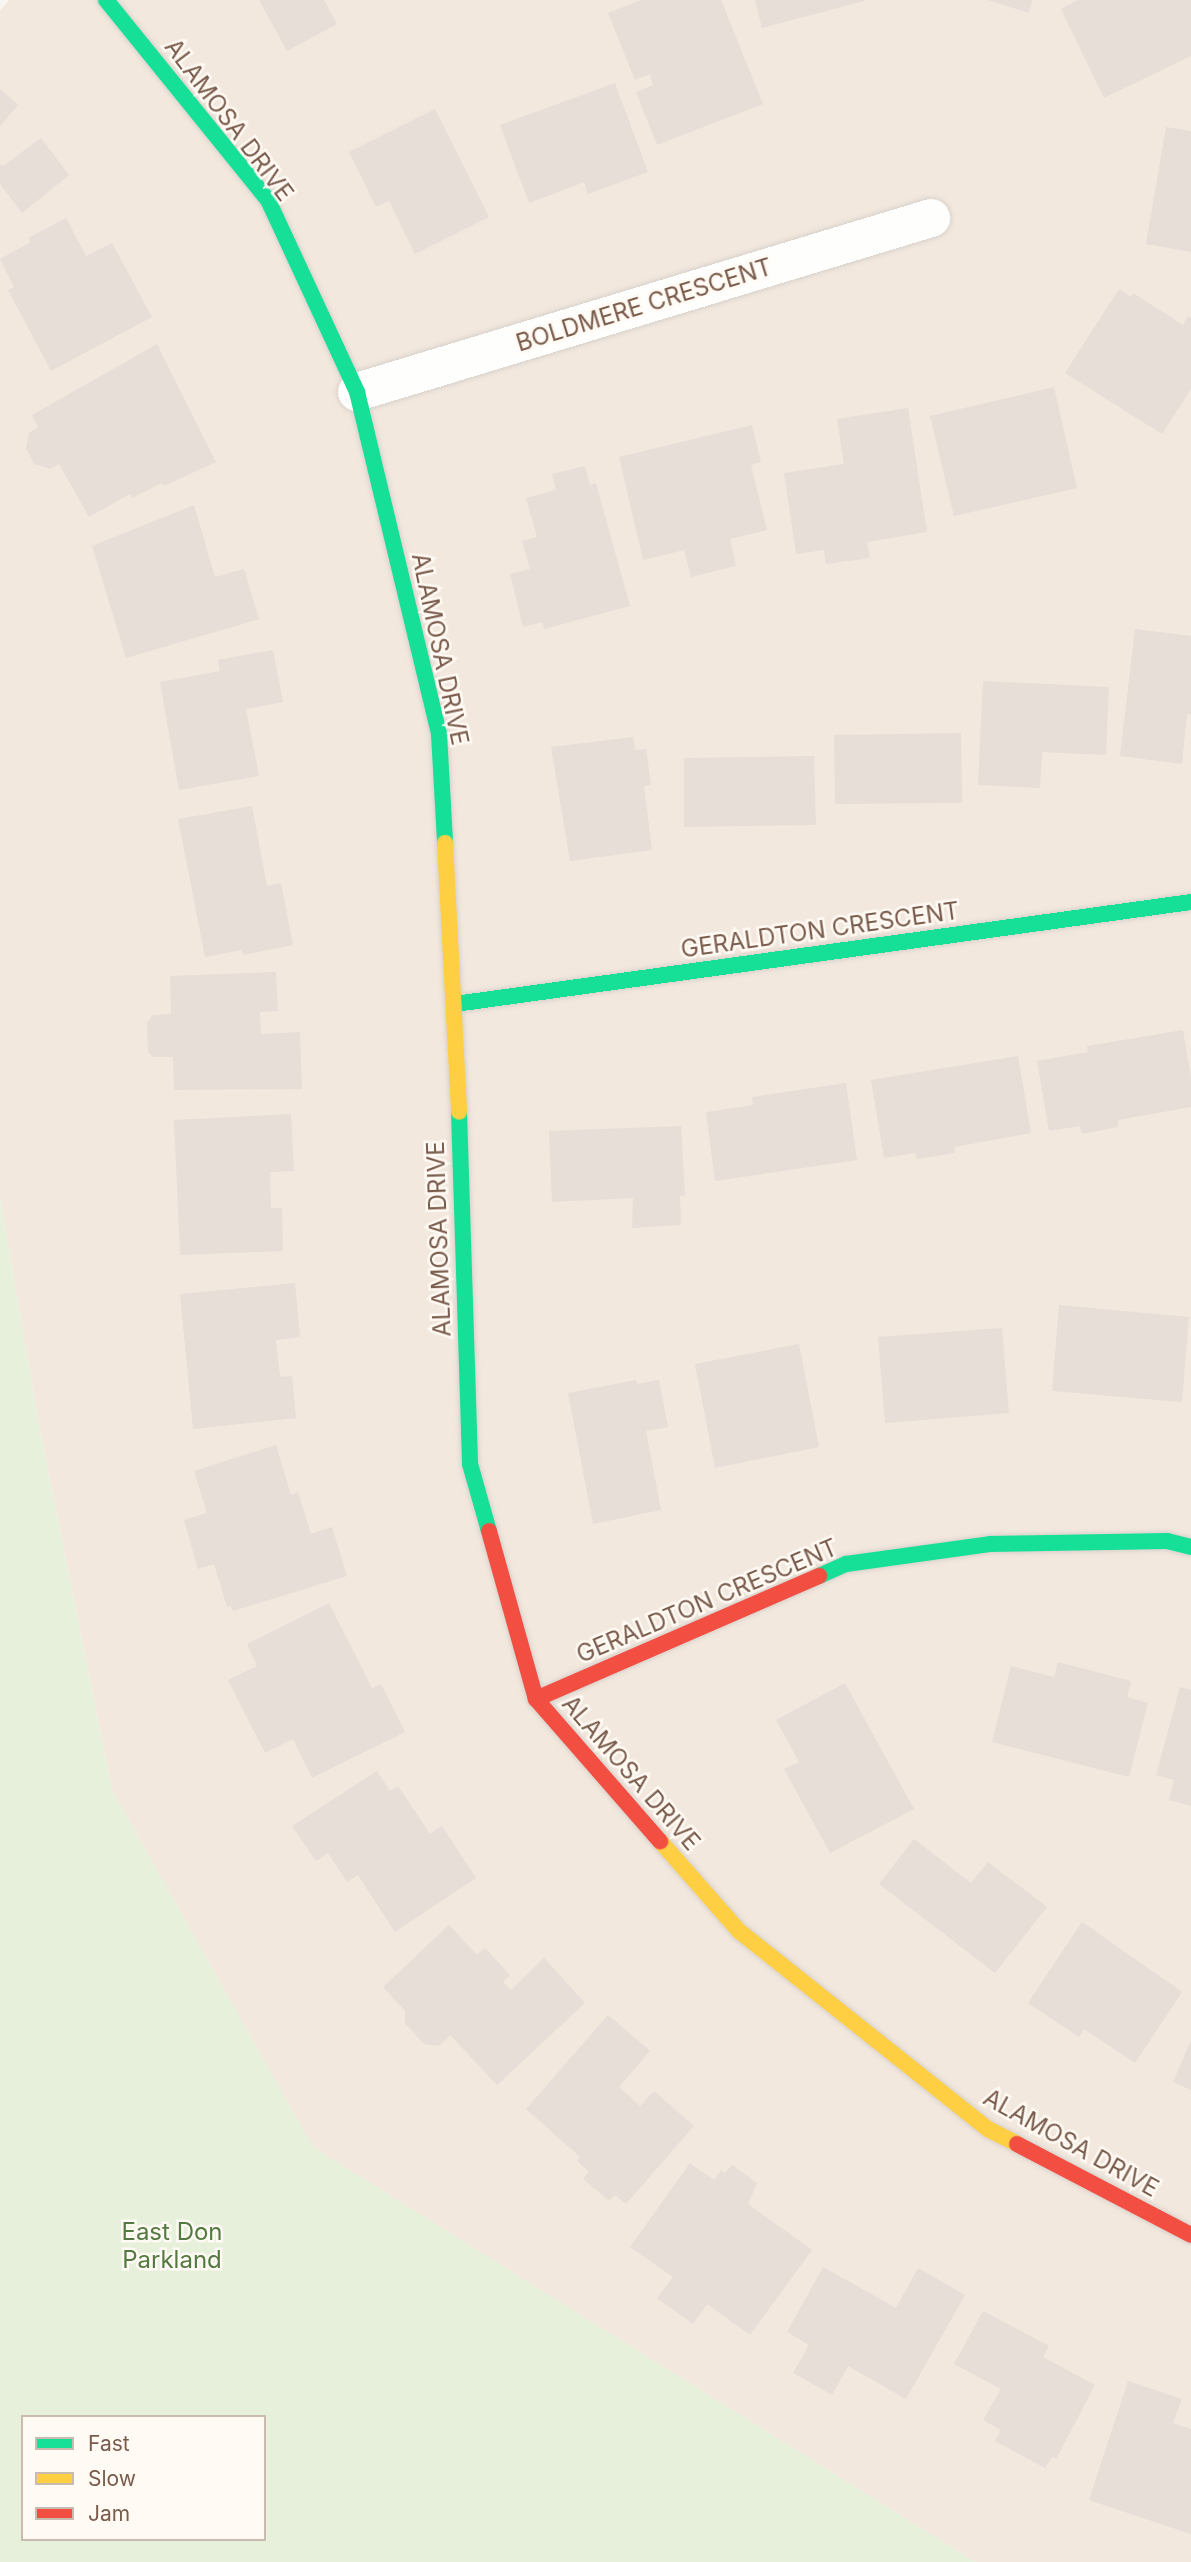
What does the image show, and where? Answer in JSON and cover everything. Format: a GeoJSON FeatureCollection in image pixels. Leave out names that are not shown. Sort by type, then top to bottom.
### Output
{"type":"FeatureCollection","features":[{"type":"Feature","properties":{"kind":"street","name":"ALAMOSA DRIVE"},"geometry":{"type":"LineString","coordinates":[[106,0],[268,200],[357,392],[439,734],[455,1004],[470,1464],[536,1699],[738,1931],[988,2129],[1191,2235]]}},
{"type":"Feature","properties":{"kind":"street","name":"BOLDMERE CRESCENT"},"geometry":{"type":"LineString","coordinates":[[357,392],[931,218]]}},
{"type":"Feature","properties":{"kind":"street","name":"GERALDTON CRESCENT"},"geometry":{"type":"LineString","coordinates":[[455,1004],[1191,902]]}},
{"type":"Feature","properties":{"kind":"street","name":"GERALDTON CRESCENT"},"geometry":{"type":"LineString","coordinates":[[536,1699],[846,1564],[990,1544],[1167,1541],[1191,1547]]}},
{"type":"Feature","properties":{"kind":"shaded area"},"geometry":{"type":"Polygon","coordinates":[[[9,0],[1191,0],[1191,2562],[975,2562],[313,2148],[112,1790],[38,1420],[0,1197],[0,11],[9,0]]]}},
{"type":"Feature","properties":{"kind":"green space","name":"East Don Parkland"},"geometry":{"type":"Polygon","coordinates":[[[0,1197],[38,1420],[112,1790],[313,2147],[975,2562],[0,2562],[0,1197]]]}},
{"type":"Feature","properties":{"kind":"building"},"geometry":{"type":"Polygon","coordinates":[[[259,0],[324,0],[337,24],[287,51],[259,0]]]}},
{"type":"Feature","properties":{"kind":"building"},"geometry":{"type":"Polygon","coordinates":[[[641,0],[721,0],[763,104],[657,145],[636,92],[653,85],[650,74],[635,80],[608,13],[641,0]]]}},
{"type":"Feature","properties":{"kind":"building"},"geometry":{"type":"Polygon","coordinates":[[[755,0],[864,0],[864,1],[762,28],[755,0]]]}},
{"type":"Feature","properties":{"kind":"building"},"geometry":{"type":"Polygon","coordinates":[[[987,0],[1032,0],[1029,13],[987,0]]]}},
{"type":"Feature","properties":{"kind":"building"},"geometry":{"type":"Polygon","coordinates":[[[1078,0],[1191,0],[1191,56],[1104,98],[1061,9],[1078,0]]]}},
{"type":"Feature","properties":{"kind":"building"},"geometry":{"type":"Polygon","coordinates":[[[615,83],[648,172],[588,194],[584,182],[529,203],[500,125],[615,83]]]}},
{"type":"Feature","properties":{"kind":"building"},"geometry":{"type":"Polygon","coordinates":[[[0,89],[18,105],[0,126],[0,89]]]}},
{"type":"Feature","properties":{"kind":"building"},"geometry":{"type":"Polygon","coordinates":[[[435,109],[489,217],[415,254],[389,201],[376,207],[349,152],[435,109]]]}},
{"type":"Feature","properties":{"kind":"building"},"geometry":{"type":"Polygon","coordinates":[[[1166,127],[1191,131],[1191,252],[1146,244],[1166,127]]]}},
{"type":"Feature","properties":{"kind":"building"},"geometry":{"type":"Polygon","coordinates":[[[41,138],[69,175],[22,213],[0,184],[0,164],[3,166],[41,138]]]}},
{"type":"Feature","properties":{"kind":"building"},"geometry":{"type":"Polygon","coordinates":[[[66,218],[86,256],[112,243],[152,317],[51,371],[8,290],[14,287],[0,259],[31,242],[28,238],[66,218]]]}},
{"type":"Feature","properties":{"kind":"building"},"geometry":{"type":"Polygon","coordinates":[[[1119,289],[1131,297],[1133,293],[1183,325],[1188,316],[1191,318],[1191,389],[1162,434],[1065,373],[1119,289]]]}},
{"type":"Feature","properties":{"kind":"building"},"geometry":{"type":"Polygon","coordinates":[[[157,344],[216,462],[132,498],[130,494],[89,517],[59,464],[50,469],[34,464],[26,448],[29,433],[38,427],[32,415],[157,344]]]}},
{"type":"Feature","properties":{"kind":"building"},"geometry":{"type":"Polygon","coordinates":[[[1054,387],[1077,488],[954,516],[930,416],[1054,387]]]}},
{"type":"Feature","properties":{"kind":"building"},"geometry":{"type":"Polygon","coordinates":[[[908,408],[927,532],[867,542],[870,558],[826,564],[824,550],[796,554],[784,473],[844,464],[837,419],[908,408]]]}},
{"type":"Feature","properties":{"kind":"building"},"geometry":{"type":"Polygon","coordinates":[[[752,425],[761,462],[751,465],[767,530],[730,539],[736,566],[691,577],[684,550],[643,560],[619,457],[752,425]]]}},
{"type":"Feature","properties":{"kind":"building"},"geometry":{"type":"Polygon","coordinates":[[[585,466],[590,485],[596,483],[630,606],[544,629],[543,622],[523,627],[510,574],[530,569],[522,541],[537,537],[526,498],[556,490],[552,474],[585,466]]]}},
{"type":"Feature","properties":{"kind":"building"},"geometry":{"type":"Polygon","coordinates":[[[194,505],[215,577],[244,569],[259,619],[126,658],[92,546],[194,505]]]}},
{"type":"Feature","properties":{"kind":"building"},"geometry":{"type":"Polygon","coordinates":[[[1135,629],[1191,636],[1191,714],[1187,714],[1182,764],[1120,756],[1135,629]]]}},
{"type":"Feature","properties":{"kind":"building"},"geometry":{"type":"Polygon","coordinates":[[[273,650],[283,702],[246,709],[259,776],[179,790],[160,682],[220,671],[218,660],[273,650]]]}},
{"type":"Feature","properties":{"kind":"building"},"geometry":{"type":"Polygon","coordinates":[[[983,681],[1109,687],[1106,755],[1042,752],[1040,788],[978,785],[983,681]]]}},
{"type":"Feature","properties":{"kind":"building"},"geometry":{"type":"Polygon","coordinates":[[[961,733],[962,803],[835,804],[834,735],[961,733]]]}},
{"type":"Feature","properties":{"kind":"building"},"geometry":{"type":"Polygon","coordinates":[[[633,737],[635,750],[646,749],[651,785],[644,786],[652,850],[570,861],[551,747],[633,737]]]}},
{"type":"Feature","properties":{"kind":"building"},"geometry":{"type":"Polygon","coordinates":[[[814,756],[816,825],[684,827],[684,758],[814,756]]]}},
{"type":"Feature","properties":{"kind":"building"},"geometry":{"type":"Polygon","coordinates":[[[252,806],[267,886],[281,883],[293,945],[243,955],[242,950],[205,957],[178,819],[252,806]]]}},
{"type":"Feature","properties":{"kind":"building"},"geometry":{"type":"Polygon","coordinates":[[[276,972],[278,1011],[260,1012],[261,1034],[300,1032],[302,1089],[174,1090],[173,1057],[154,1057],[148,1053],[147,1022],[153,1015],[171,1014],[170,976],[276,972]]]}},
{"type":"Feature","properties":{"kind":"building"},"geometry":{"type":"Polygon","coordinates":[[[1183,1030],[1191,1078],[1191,1107],[1118,1120],[1118,1127],[1082,1134],[1080,1126],[1049,1131],[1037,1061],[1088,1052],[1087,1046],[1183,1030]]]}},
{"type":"Feature","properties":{"kind":"building"},"geometry":{"type":"Polygon","coordinates":[[[1018,1056],[1031,1133],[954,1147],[955,1153],[917,1159],[915,1153],[884,1158],[871,1080],[1018,1056]]]}},
{"type":"Feature","properties":{"kind":"building"},"geometry":{"type":"Polygon","coordinates":[[[846,1083],[857,1160],[715,1181],[706,1112],[753,1105],[752,1097],[846,1083]]]}},
{"type":"Feature","properties":{"kind":"building"},"geometry":{"type":"Polygon","coordinates":[[[291,1114],[294,1171],[270,1172],[271,1208],[282,1208],[283,1251],[180,1255],[174,1120],[291,1114]]]}},
{"type":"Feature","properties":{"kind":"building"},"geometry":{"type":"Polygon","coordinates":[[[681,1126],[685,1196],[680,1196],[681,1225],[632,1228],[633,1198],[552,1202],[549,1131],[681,1126]]]}},
{"type":"Feature","properties":{"kind":"building"},"geometry":{"type":"Polygon","coordinates":[[[295,1283],[300,1337],[276,1340],[280,1377],[292,1376],[296,1418],[193,1429],[180,1294],[295,1283]]]}},
{"type":"Feature","properties":{"kind":"building"},"geometry":{"type":"Polygon","coordinates":[[[1059,1305],[1189,1317],[1182,1402],[1052,1391],[1059,1305]]]}},
{"type":"Feature","properties":{"kind":"building"},"geometry":{"type":"Polygon","coordinates":[[[1002,1328],[1009,1413],[885,1423],[878,1337],[1002,1328]]]}},
{"type":"Feature","properties":{"kind":"building"},"geometry":{"type":"Polygon","coordinates":[[[799,1344],[819,1447],[715,1468],[695,1364],[799,1344]]]}},
{"type":"Feature","properties":{"kind":"building"},"geometry":{"type":"Polygon","coordinates":[[[636,1380],[637,1384],[659,1380],[668,1427],[646,1431],[661,1510],[593,1524],[568,1393],[636,1380]]]}},
{"type":"Feature","properties":{"kind":"building"},"geometry":{"type":"Polygon","coordinates":[[[276,1445],[291,1495],[298,1492],[311,1534],[332,1527],[347,1576],[233,1611],[231,1606],[227,1607],[214,1564],[198,1569],[184,1520],[207,1513],[194,1471],[276,1445]]]}},
{"type":"Feature","properties":{"kind":"building"},"geometry":{"type":"Polygon","coordinates":[[[329,1603],[372,1688],[381,1684],[405,1732],[312,1778],[293,1739],[265,1753],[228,1680],[257,1666],[247,1644],[329,1603]]]}},
{"type":"Feature","properties":{"kind":"building"},"geometry":{"type":"Polygon","coordinates":[[[1058,1662],[1131,1681],[1127,1697],[1148,1703],[1129,1777],[992,1742],[1011,1666],[1054,1677],[1058,1662]]]}},
{"type":"Feature","properties":{"kind":"building"},"geometry":{"type":"Polygon","coordinates":[[[845,1683],[914,1809],[830,1853],[784,1769],[799,1762],[776,1720],[845,1683]]]}},
{"type":"Feature","properties":{"kind":"building"},"geometry":{"type":"Polygon","coordinates":[[[1180,1687],[1191,1690],[1191,1806],[1169,1800],[1174,1780],[1156,1775],[1180,1687]]]}},
{"type":"Feature","properties":{"kind":"building"},"geometry":{"type":"Polygon","coordinates":[[[377,1771],[390,1791],[398,1786],[430,1834],[442,1826],[476,1878],[395,1932],[358,1875],[347,1882],[328,1853],[316,1861],[292,1826],[377,1771]]]}},
{"type":"Feature","properties":{"kind":"building"},"geometry":{"type":"Polygon","coordinates":[[[914,1839],[971,1883],[988,1862],[1047,1907],[995,1973],[879,1884],[914,1839]]]}},
{"type":"Feature","properties":{"kind":"building"},"geometry":{"type":"Polygon","coordinates":[[[1082,1922],[1182,1992],[1135,2063],[1084,2029],[1079,2037],[1028,2003],[1082,1922]]]}},
{"type":"Feature","properties":{"kind":"building"},"geometry":{"type":"Polygon","coordinates":[[[449,1925],[477,1955],[485,1948],[510,1975],[503,1982],[511,1990],[544,1958],[585,2003],[497,2085],[450,2035],[439,2046],[424,2044],[405,2023],[405,2011],[383,1987],[449,1925]]]}},
{"type":"Feature","properties":{"kind":"building"},"geometry":{"type":"Polygon","coordinates":[[[608,2015],[650,2051],[619,2087],[640,2106],[654,2091],[694,2126],[626,2204],[615,2195],[609,2201],[583,2179],[589,2172],[577,2161],[580,2157],[526,2109],[608,2015]]]}},
{"type":"Feature","properties":{"kind":"building"},"geometry":{"type":"Polygon","coordinates":[[[1191,2040],[1191,2090],[1173,2082],[1191,2040]]]}},
{"type":"Feature","properties":{"kind":"building"},"geometry":{"type":"Polygon","coordinates":[[[690,2163],[714,2180],[721,2170],[725,2173],[732,2165],[757,2183],[748,2204],[812,2250],[750,2335],[707,2304],[693,2324],[657,2298],[673,2277],[630,2247],[690,2163]]]}},
{"type":"Feature","properties":{"kind":"building"},"geometry":{"type":"Polygon","coordinates":[[[823,2267],[896,2308],[918,2268],[965,2295],[906,2399],[848,2366],[832,2395],[793,2373],[809,2345],[787,2332],[823,2267]]]}},
{"type":"Feature","properties":{"kind":"building"},"geometry":{"type":"Polygon","coordinates":[[[983,2311],[1049,2346],[1043,2357],[1095,2385],[1056,2459],[1052,2457],[1045,2468],[995,2441],[1001,2430],[983,2420],[1001,2389],[954,2364],[983,2311]]]}},
{"type":"Feature","properties":{"kind":"building"},"geometry":{"type":"Polygon","coordinates":[[[1128,2381],[1182,2399],[1173,2423],[1191,2429],[1191,2534],[1089,2500],[1128,2381]]]}},
{"type":"Feature","properties":{"kind":"traffic: fast"},"geometry":{"type":"LineString","coordinates":[[106,0],[268,200],[357,392],[439,734],[445,843]]}},
{"type":"Feature","properties":{"kind":"traffic: fast"},"geometry":{"type":"LineString","coordinates":[[455,1004],[1191,902]]}},
{"type":"Feature","properties":{"kind":"traffic: fast"},"geometry":{"type":"LineString","coordinates":[[459,1112],[470,1464],[489,1531]]}},
{"type":"Feature","properties":{"kind":"traffic: fast"},"geometry":{"type":"LineString","coordinates":[[819,1576],[846,1564],[990,1544],[1167,1541],[1191,1547]]}},
{"type":"Feature","properties":{"kind":"traffic: slow"},"geometry":{"type":"LineString","coordinates":[[445,843],[459,1112]]}},
{"type":"Feature","properties":{"kind":"traffic: slow"},"geometry":{"type":"LineString","coordinates":[[660,1841],[739,1931],[988,2129],[1017,2144]]}},
{"type":"Feature","properties":{"kind":"traffic: jam"},"geometry":{"type":"LineString","coordinates":[[489,1531],[536,1699],[660,1841]]}},
{"type":"Feature","properties":{"kind":"traffic: jam"},"geometry":{"type":"LineString","coordinates":[[536,1699],[819,1576]]}},
{"type":"Feature","properties":{"kind":"traffic: jam"},"geometry":{"type":"LineString","coordinates":[[1017,2144],[1191,2235]]}}]}
